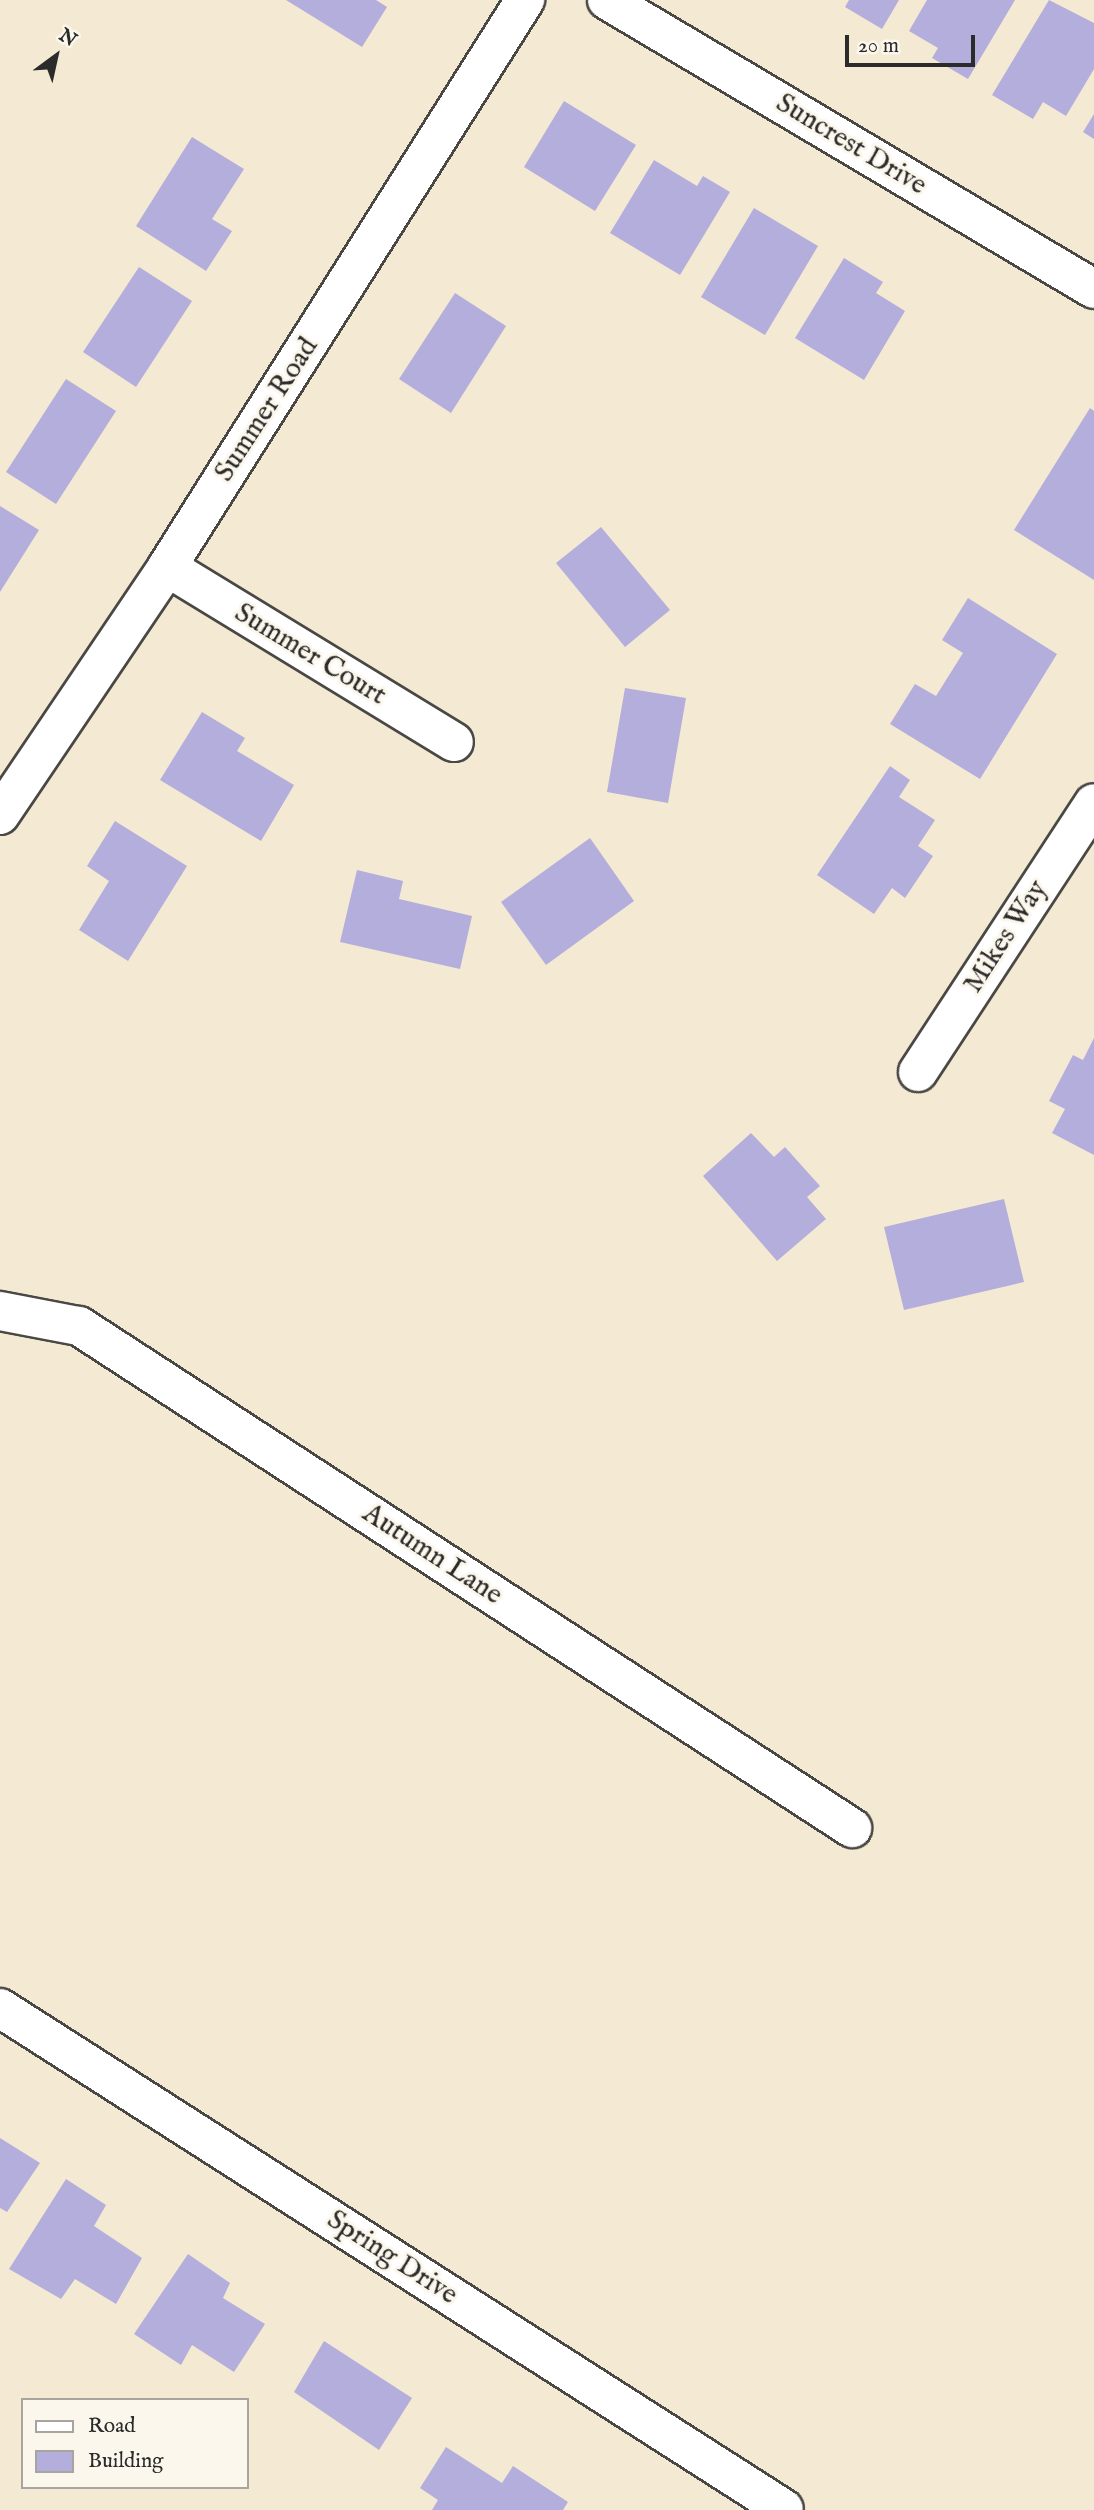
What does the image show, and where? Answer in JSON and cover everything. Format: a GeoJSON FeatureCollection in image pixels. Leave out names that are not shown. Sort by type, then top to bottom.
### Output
{"type":"FeatureCollection","features":[{"type":"Feature","properties":{"kind":"street","name":"Summer Road"},"geometry":{"type":"LineString","coordinates":[[0,816],[167,567],[525,0]]}},
{"type":"Feature","properties":{"kind":"street","name":"Suncrest Drive"},"geometry":{"type":"LineString","coordinates":[[607,0],[1094,289]]}},
{"type":"Feature","properties":{"kind":"street","name":"Summer Court"},"geometry":{"type":"LineString","coordinates":[[167,567],[454,742]]}},
{"type":"Feature","properties":{"kind":"street","name":"Mikes Way"},"geometry":{"type":"LineString","coordinates":[[918,1072],[1094,803]]}},
{"type":"Feature","properties":{"kind":"street","name":"Autumn Lane"},"geometry":{"type":"LineString","coordinates":[[0,1311],[79,1326],[852,1828]]}},
{"type":"Feature","properties":{"kind":"street","name":"Spring Drive"},"geometry":{"type":"LineString","coordinates":[[0,2008],[784,2509]]}},
{"type":"Feature","properties":{"kind":"building"},"geometry":{"type":"Polygon","coordinates":[[[286,0],[376,0],[387,7],[362,47],[286,0]]]}},
{"type":"Feature","properties":{"kind":"building"},"geometry":{"type":"Polygon","coordinates":[[[849,0],[899,0],[882,29],[845,7],[849,0]]]}},
{"type":"Feature","properties":{"kind":"building"},"geometry":{"type":"Polygon","coordinates":[[[927,0],[1015,0],[968,79],[932,58],[938,48],[909,31],[927,0]]]}},
{"type":"Feature","properties":{"kind":"building"},"geometry":{"type":"Polygon","coordinates":[[[1049,0],[1094,23],[1094,69],[1066,116],[1043,102],[1033,119],[992,95],[1049,0]]]}},
{"type":"Feature","properties":{"kind":"building"},"geometry":{"type":"Polygon","coordinates":[[[564,101],[636,145],[595,211],[524,167],[564,101]]]}},
{"type":"Feature","properties":{"kind":"building"},"geometry":{"type":"Polygon","coordinates":[[[1094,114],[1094,139],[1083,132],[1094,114]]]}},
{"type":"Feature","properties":{"kind":"building"},"geometry":{"type":"Polygon","coordinates":[[[192,137],[244,169],[212,219],[232,231],[206,271],[136,226],[192,137]]]}},
{"type":"Feature","properties":{"kind":"building"},"geometry":{"type":"Polygon","coordinates":[[[654,160],[697,186],[703,176],[730,192],[680,275],[610,233],[654,160]]]}},
{"type":"Feature","properties":{"kind":"building"},"geometry":{"type":"Polygon","coordinates":[[[754,208],[818,246],[765,335],[701,297],[754,208]]]}},
{"type":"Feature","properties":{"kind":"building"},"geometry":{"type":"Polygon","coordinates":[[[844,258],[883,282],[876,293],[905,311],[864,380],[795,338],[844,258]]]}},
{"type":"Feature","properties":{"kind":"building"},"geometry":{"type":"Polygon","coordinates":[[[139,267],[192,301],[136,387],[83,352],[139,267]]]}},
{"type":"Feature","properties":{"kind":"building"},"geometry":{"type":"Polygon","coordinates":[[[455,293],[506,326],[451,413],[399,379],[455,293]]]}},
{"type":"Feature","properties":{"kind":"building"},"geometry":{"type":"Polygon","coordinates":[[[66,379],[116,411],[56,504],[6,472],[66,379]]]}},
{"type":"Feature","properties":{"kind":"building"},"geometry":{"type":"Polygon","coordinates":[[[1090,408],[1094,411],[1094,580],[1014,530],[1090,408]]]}},
{"type":"Feature","properties":{"kind":"building"},"geometry":{"type":"Polygon","coordinates":[[[0,506],[39,530],[0,592],[0,506]]]}},
{"type":"Feature","properties":{"kind":"building"},"geometry":{"type":"Polygon","coordinates":[[[601,527],[670,610],[625,647],[556,563],[601,527]]]}},
{"type":"Feature","properties":{"kind":"building"},"geometry":{"type":"Polygon","coordinates":[[[968,598],[1057,654],[980,779],[890,724],[915,684],[936,696],[963,653],[942,640],[968,598]]]}},
{"type":"Feature","properties":{"kind":"building"},"geometry":{"type":"Polygon","coordinates":[[[625,688],[686,698],[668,803],[607,792],[625,688]]]}},
{"type":"Feature","properties":{"kind":"building"},"geometry":{"type":"Polygon","coordinates":[[[202,712],[245,738],[237,751],[294,785],[261,841],[160,780],[202,712]]]}},
{"type":"Feature","properties":{"kind":"building"},"geometry":{"type":"Polygon","coordinates":[[[890,766],[910,780],[899,797],[935,820],[918,846],[933,856],[905,898],[892,888],[874,914],[817,875],[890,766]]]}},
{"type":"Feature","properties":{"kind":"building"},"geometry":{"type":"Polygon","coordinates":[[[115,821],[187,866],[128,961],[79,930],[109,881],[87,866],[115,821]]]}},
{"type":"Feature","properties":{"kind":"building"},"geometry":{"type":"Polygon","coordinates":[[[590,838],[634,901],[546,965],[501,902],[590,838]]]}},
{"type":"Feature","properties":{"kind":"building"},"geometry":{"type":"Polygon","coordinates":[[[357,870],[403,881],[399,899],[472,916],[460,969],[340,942],[357,870]]]}},
{"type":"Feature","properties":{"kind":"building"},"geometry":{"type":"Polygon","coordinates":[[[1094,1038],[1094,1155],[1052,1133],[1065,1109],[1049,1101],[1073,1055],[1083,1060],[1094,1038]]]}},
{"type":"Feature","properties":{"kind":"building"},"geometry":{"type":"Polygon","coordinates":[[[751,1133],[774,1157],[785,1147],[820,1186],[807,1197],[826,1219],[777,1261],[703,1176],[751,1133]]]}},
{"type":"Feature","properties":{"kind":"building"},"geometry":{"type":"Polygon","coordinates":[[[1004,1199],[1024,1282],[904,1310],[884,1227],[1004,1199]]]}},
{"type":"Feature","properties":{"kind":"building"},"geometry":{"type":"Polygon","coordinates":[[[0,2138],[40,2163],[7,2212],[0,2208],[0,2138]]]}},
{"type":"Feature","properties":{"kind":"building"},"geometry":{"type":"Polygon","coordinates":[[[66,2179],[106,2205],[94,2226],[142,2258],[116,2304],[75,2279],[61,2299],[9,2269],[66,2179]]]}},
{"type":"Feature","properties":{"kind":"building"},"geometry":{"type":"Polygon","coordinates":[[[188,2254],[230,2283],[223,2298],[265,2324],[234,2372],[192,2345],[181,2365],[134,2334],[188,2254]]]}},
{"type":"Feature","properties":{"kind":"building"},"geometry":{"type":"Polygon","coordinates":[[[324,2341],[412,2398],[379,2450],[294,2392],[324,2341]]]}},
{"type":"Feature","properties":{"kind":"building"},"geometry":{"type":"Polygon","coordinates":[[[446,2447],[502,2483],[513,2466],[568,2502],[563,2510],[432,2510],[438,2500],[420,2488],[446,2447]]]}}]}
